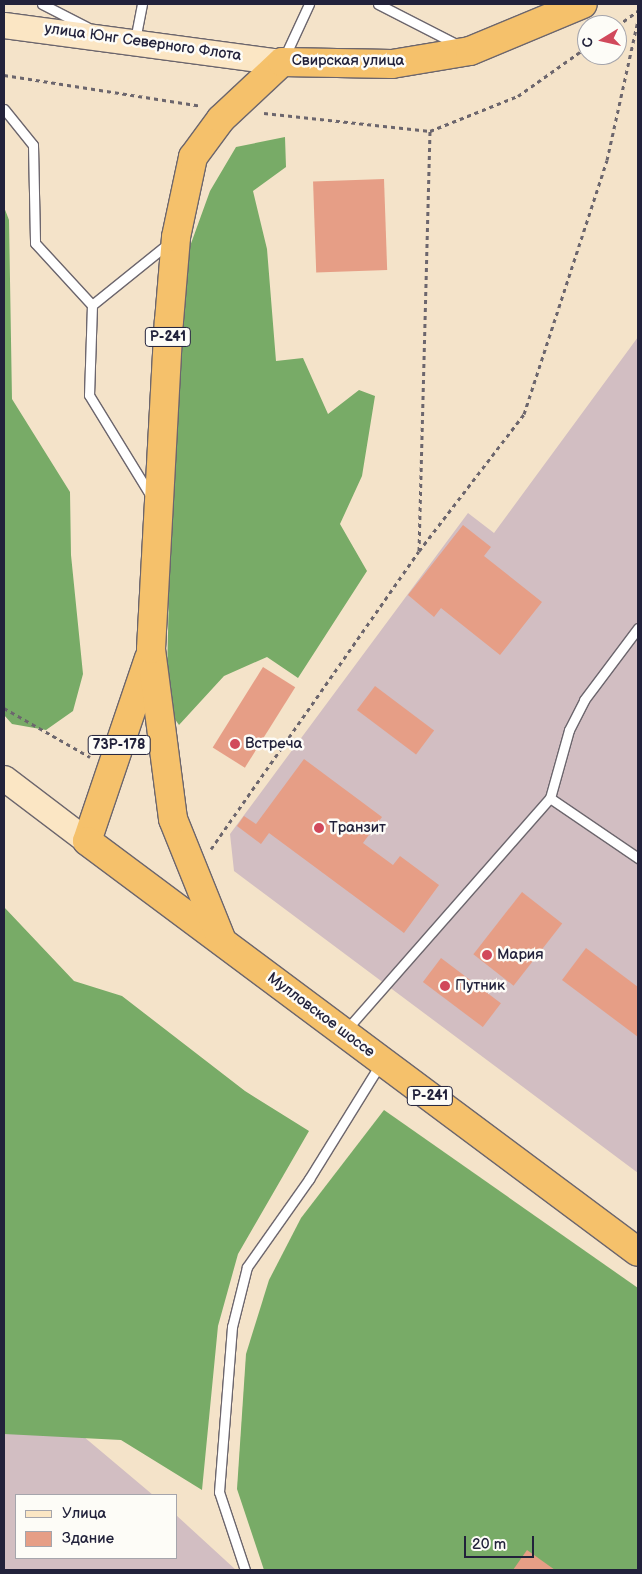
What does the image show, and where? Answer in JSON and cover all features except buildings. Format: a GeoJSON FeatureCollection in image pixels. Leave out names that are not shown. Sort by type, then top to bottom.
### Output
{"type":"FeatureCollection","features":[{"type":"Feature","properties":{"kind":"highway","name":"Свирская улица"},"geometry":{"type":"LineString","coordinates":[[282,62],[392,64],[470,51],[583,4]]}},
{"type":"Feature","properties":{"kind":"highway","name":"Р-241"},"geometry":{"type":"LineString","coordinates":[[222,940],[193,876],[172,819],[152,649],[158,508],[176,237],[193,157],[232,110],[282,62]]}},
{"type":"Feature","properties":{"kind":"highway","name":"73Р-178"},"geometry":{"type":"LineString","coordinates":[[86,842],[152,649]]}},
{"type":"Feature","properties":{"kind":"highway","name":"Мулловское шоссе"},"geometry":{"type":"LineString","coordinates":[[86,842],[222,940],[638,1252]]}},
{"type":"Feature","properties":{"kind":"main road","name":"улица Юнг Северного Флота"},"geometry":{"type":"LineString","coordinates":[[4,25],[103,35],[282,62]]}},
{"type":"Feature","properties":{"kind":"main road","name":"Мулловское шоссе"},"geometry":{"type":"LineString","coordinates":[[4,778],[86,842]]}},
{"type":"Feature","properties":{"kind":"lane"},"geometry":{"type":"LineString","coordinates":[[42,4],[103,35]]}},
{"type":"Feature","properties":{"kind":"lane"},"geometry":{"type":"LineString","coordinates":[[135,40],[142,4]]}},
{"type":"Feature","properties":{"kind":"lane"},"geometry":{"type":"LineString","coordinates":[[282,62],[309,4]]}},
{"type":"Feature","properties":{"kind":"lane"},"geometry":{"type":"LineString","coordinates":[[378,4],[470,51]]}},
{"type":"Feature","properties":{"kind":"lane"},"geometry":{"type":"LineString","coordinates":[[4,109],[33,145],[35,243],[92,305],[89,395],[158,508]]}},
{"type":"Feature","properties":{"kind":"lane"},"geometry":{"type":"LineString","coordinates":[[92,305],[176,237]]}},
{"type":"Feature","properties":{"kind":"lane"},"geometry":{"type":"LineString","coordinates":[[344,1032],[550,798],[569,730],[584,700],[638,628]]}},
{"type":"Feature","properties":{"kind":"lane"},"geometry":{"type":"LineString","coordinates":[[550,798],[638,858]]}},
{"type":"Feature","properties":{"kind":"lane"},"geometry":{"type":"LineString","coordinates":[[245,1570],[219,1492],[232,1327],[246,1266],[309,1180],[382,1061]]}},
{"type":"Feature","properties":{"kind":"path"},"geometry":{"type":"LineString","coordinates":[[627,19],[638,11]]}},
{"type":"Feature","properties":{"kind":"path"},"geometry":{"type":"LineString","coordinates":[[193,876],[419,551],[524,414],[607,160],[638,20]]}},
{"type":"Feature","properties":{"kind":"path"},"geometry":{"type":"LineString","coordinates":[[4,75],[232,110],[430,131],[518,96],[577,54]]}},
{"type":"Feature","properties":{"kind":"path"},"geometry":{"type":"LineString","coordinates":[[419,551],[430,131]]}},
{"type":"Feature","properties":{"kind":"path"},"geometry":{"type":"LineString","coordinates":[[4,708],[112,768]]}},
{"type":"Feature","properties":{"kind":"shaded area"},"geometry":{"type":"Polygon","coordinates":[[[638,337],[638,1173],[234,871],[230,834],[468,513],[494,533],[638,337]]]}},
{"type":"Feature","properties":{"kind":"shaded area"},"geometry":{"type":"Polygon","coordinates":[[[33,1394],[152,1494],[15,1494],[15,1559],[178,1559],[178,1517],[236,1570],[4,1570],[4,1401],[33,1394]]]}},
{"type":"Feature","properties":{"kind":"green space"},"geometry":{"type":"Polygon","coordinates":[[[285,137],[286,167],[253,191],[267,249],[276,361],[303,358],[328,414],[359,390],[375,396],[362,476],[340,524],[367,571],[298,678],[267,657],[224,676],[179,725],[170,712],[167,675],[170,550],[180,337],[189,249],[210,191],[236,147],[285,137]]]}},
{"type":"Feature","properties":{"kind":"green space"},"geometry":{"type":"Polygon","coordinates":[[[4,207],[9,220],[12,399],[70,492],[71,555],[83,674],[73,711],[46,730],[12,724],[4,715],[4,207]]]}},
{"type":"Feature","properties":{"kind":"green space"},"geometry":{"type":"Polygon","coordinates":[[[4,907],[74,981],[122,996],[245,1091],[309,1131],[238,1254],[218,1326],[202,1490],[121,1440],[4,1434],[4,907]]]}},
{"type":"Feature","properties":{"kind":"green space"},"geometry":{"type":"Polygon","coordinates":[[[384,1110],[638,1288],[638,1570],[264,1570],[237,1489],[246,1354],[269,1280],[301,1218],[384,1110]]]}},
{"type":"Feature","properties":{"kind":"place","name":"Встреча"},"geometry":{"type":"Point","coordinates":[235,744]}},
{"type":"Feature","properties":{"kind":"place","name":"Транзит"},"geometry":{"type":"Point","coordinates":[319,828]}},
{"type":"Feature","properties":{"kind":"place","name":"Мария"},"geometry":{"type":"Point","coordinates":[487,955]}},
{"type":"Feature","properties":{"kind":"place","name":"Путник"},"geometry":{"type":"Point","coordinates":[445,986]}}]}
